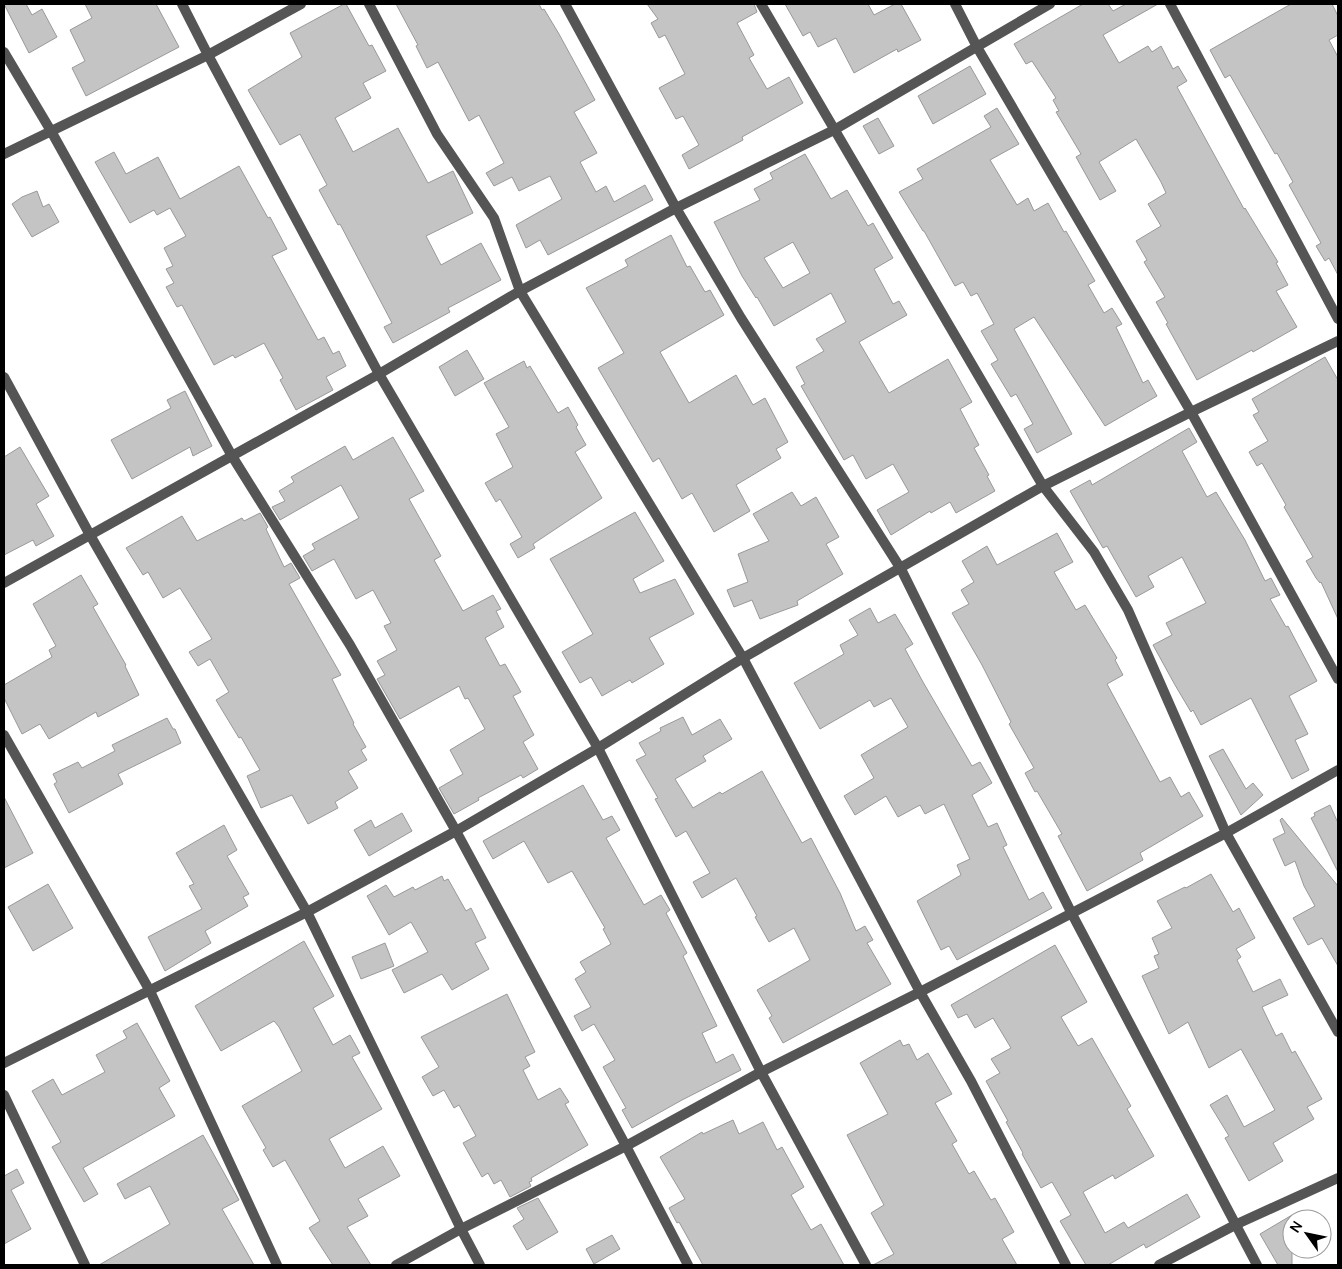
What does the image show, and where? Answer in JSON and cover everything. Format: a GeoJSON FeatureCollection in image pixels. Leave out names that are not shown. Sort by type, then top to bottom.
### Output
{"type":"FeatureCollection","features":[{"type":"Feature","properties":{"kind":"street"},"geometry":{"type":"LineString","coordinates":[[182,4],[379,374],[598,748],[761,1072],[866,1265]]}},
{"type":"Feature","properties":{"kind":"street"},"geometry":{"type":"LineString","coordinates":[[4,154],[208,56],[302,4]]}},
{"type":"Feature","properties":{"kind":"street"},"geometry":{"type":"LineString","coordinates":[[369,4],[437,134],[494,218],[520,291],[744,658],[920,992],[971,1081],[1066,1265]]}},
{"type":"Feature","properties":{"kind":"street"},"geometry":{"type":"LineString","coordinates":[[564,4],[676,208],[741,318],[901,569],[1072,914],[1257,1265]]}},
{"type":"Feature","properties":{"kind":"street"},"geometry":{"type":"LineString","coordinates":[[761,4],[1043,486],[1094,552],[1128,610],[1226,833],[1338,1032]]}},
{"type":"Feature","properties":{"kind":"street"},"geometry":{"type":"LineString","coordinates":[[955,4],[977,47],[1191,412],[1338,679]]}},
{"type":"Feature","properties":{"kind":"street"},"geometry":{"type":"LineString","coordinates":[[4,583],[379,374],[520,291],[676,208],[834,130],[1050,4]]}},
{"type":"Feature","properties":{"kind":"street"},"geometry":{"type":"LineString","coordinates":[[1170,4],[1338,319]]}},
{"type":"Feature","properties":{"kind":"street"},"geometry":{"type":"LineString","coordinates":[[4,52],[52,130],[232,456],[350,645],[456,831],[688,1265]]}},
{"type":"Feature","properties":{"kind":"street"},"geometry":{"type":"LineString","coordinates":[[4,1063],[307,912],[456,831],[598,748],[744,658],[1043,486],[1338,341]]}},
{"type":"Feature","properties":{"kind":"street"},"geometry":{"type":"LineString","coordinates":[[4,377],[90,535],[307,912],[480,1265]]}},
{"type":"Feature","properties":{"kind":"street"},"geometry":{"type":"LineString","coordinates":[[4,736],[150,991],[277,1265]]}},
{"type":"Feature","properties":{"kind":"street"},"geometry":{"type":"LineString","coordinates":[[396,1265],[461,1229],[626,1146],[761,1072],[1072,914],[1226,833],[1338,770]]}},
{"type":"Feature","properties":{"kind":"street"},"geometry":{"type":"LineString","coordinates":[[4,1095],[86,1265]]}},
{"type":"Feature","properties":{"kind":"street"},"geometry":{"type":"LineString","coordinates":[[1160,1265],[1237,1224],[1338,1178]]}},
{"type":"Feature","properties":{"kind":"building"},"geometry":{"type":"Polygon","coordinates":[[[4,4],[26,4],[32,15],[42,9],[57,37],[29,53],[4,4]]]}},
{"type":"Feature","properties":{"kind":"building"},"geometry":{"type":"Polygon","coordinates":[[[85,4],[156,4],[179,47],[86,96],[72,68],[85,61],[70,30],[92,18],[85,4]]]}},
{"type":"Feature","properties":{"kind":"building"},"geometry":{"type":"Polygon","coordinates":[[[346,4],[369,46],[372,45],[386,71],[363,83],[371,98],[335,118],[353,152],[398,128],[428,183],[453,171],[473,213],[426,236],[441,265],[481,243],[501,280],[448,308],[450,312],[393,343],[384,327],[392,323],[340,224],[338,225],[319,190],[327,185],[300,134],[280,145],[248,90],[302,57],[290,33],[346,4]]]}},
{"type":"Feature","properties":{"kind":"building"},"geometry":{"type":"Polygon","coordinates":[[[396,4],[539,4],[559,34],[595,100],[574,112],[597,153],[580,162],[596,192],[606,186],[614,202],[645,185],[653,200],[548,255],[540,240],[526,248],[516,225],[562,199],[550,176],[519,191],[512,177],[494,186],[486,173],[504,163],[479,115],[469,121],[438,62],[427,68],[416,46],[418,45],[396,4]]]}},
{"type":"Feature","properties":{"kind":"building"},"geometry":{"type":"Polygon","coordinates":[[[647,4],[754,4],[757,12],[737,23],[754,55],[749,58],[767,89],[789,77],[803,103],[742,137],[743,140],[689,169],[682,155],[699,145],[683,116],[676,119],[659,88],[685,74],[665,35],[659,38],[651,23],[658,19],[647,4]]]}},
{"type":"Feature","properties":{"kind":"building"},"geometry":{"type":"Polygon","coordinates":[[[785,4],[868,4],[874,15],[895,4],[901,4],[921,40],[898,52],[897,49],[854,73],[836,38],[818,47],[810,32],[803,36],[785,4]]]}},
{"type":"Feature","properties":{"kind":"building"},"geometry":{"type":"Polygon","coordinates":[[[1083,4],[1108,4],[1113,11],[1126,4],[1158,4],[1103,35],[1119,63],[1148,46],[1152,52],[1161,46],[1173,69],[1178,66],[1187,81],[1177,87],[1244,209],[1278,262],[1276,263],[1288,285],[1276,291],[1297,327],[1197,380],[1156,302],[1165,297],[1144,262],[1147,260],[1136,241],[1161,226],[1148,204],[1166,193],[1161,182],[1136,139],[1099,162],[1116,191],[1100,200],[1076,157],[1081,154],[1056,112],[1059,111],[1053,100],[1056,98],[1032,61],[1026,64],[1014,44],[1083,4]]]}},
{"type":"Feature","properties":{"kind":"building"},"geometry":{"type":"Polygon","coordinates":[[[1291,4],[1332,4],[1338,16],[1338,35],[1329,40],[1338,57],[1338,275],[1329,258],[1325,261],[1316,246],[1321,243],[1289,185],[1293,182],[1277,153],[1275,154],[1230,75],[1225,78],[1210,50],[1291,4]]]}},
{"type":"Feature","properties":{"kind":"building"},"geometry":{"type":"Polygon","coordinates":[[[970,66],[986,94],[933,124],[918,96],[970,66]]]}},
{"type":"Feature","properties":{"kind":"building"},"geometry":{"type":"Polygon","coordinates":[[[997,108],[1019,144],[990,160],[1017,205],[1028,198],[1034,211],[1048,203],[1095,281],[1088,285],[1104,313],[1112,308],[1122,324],[1116,327],[1143,383],[1148,380],[1157,396],[1105,426],[1034,317],[1014,329],[1072,434],[1037,453],[1024,429],[1033,424],[1016,394],[1011,397],[991,364],[998,360],[981,331],[994,324],[977,293],[971,296],[963,282],[955,286],[924,231],[899,192],[923,179],[917,169],[991,127],[984,116],[997,108]]]}},
{"type":"Feature","properties":{"kind":"building"},"geometry":{"type":"Polygon","coordinates":[[[878,118],[894,146],[879,154],[863,126],[878,118]]]}},
{"type":"Feature","properties":{"kind":"building"},"geometry":{"type":"Polygon","coordinates":[[[114,152],[126,174],[158,157],[180,199],[239,166],[287,249],[272,256],[318,340],[324,337],[333,354],[339,351],[346,366],[326,377],[333,390],[296,410],[280,380],[283,378],[264,343],[235,358],[233,355],[214,365],[182,305],[177,307],[166,287],[174,283],[166,269],[173,266],[164,248],[186,236],[170,208],[157,215],[154,210],[130,223],[95,162],[114,152]]]}},
{"type":"Feature","properties":{"kind":"building"},"geometry":{"type":"Polygon","coordinates":[[[805,154],[831,199],[847,190],[868,226],[873,223],[893,258],[874,269],[893,304],[899,301],[907,315],[859,342],[889,393],[948,359],[972,402],[960,409],[979,445],[974,448],[989,475],[987,476],[995,491],[956,513],[950,502],[931,513],[930,511],[891,535],[877,510],[909,492],[893,464],[866,479],[853,455],[844,460],[801,386],[805,384],[796,367],[824,351],[816,339],[846,322],[831,293],[774,326],[742,276],[714,222],[760,200],[754,189],[773,179],[770,173],[805,154]],[[793,242],[764,258],[783,288],[810,273],[793,242]]]}},
{"type":"Feature","properties":{"kind":"building"},"geometry":{"type":"Polygon","coordinates":[[[37,191],[43,207],[49,204],[59,222],[32,237],[12,204],[22,197],[37,191]]]}},
{"type":"Feature","properties":{"kind":"building"},"geometry":{"type":"Polygon","coordinates":[[[671,235],[687,267],[690,266],[705,292],[710,290],[724,315],[660,352],[689,403],[736,375],[753,405],[765,398],[788,442],[776,449],[781,458],[736,485],[750,511],[714,532],[692,493],[682,499],[659,458],[653,462],[598,368],[624,353],[586,288],[628,266],[625,260],[671,235]]]}},
{"type":"Feature","properties":{"kind":"building"},"geometry":{"type":"Polygon","coordinates":[[[467,350],[484,379],[455,396],[439,367],[467,350]]]}},
{"type":"Feature","properties":{"kind":"building"},"geometry":{"type":"Polygon","coordinates":[[[1325,357],[1338,380],[1338,619],[1321,582],[1316,578],[1306,561],[1313,557],[1284,507],[1286,505],[1262,463],[1257,466],[1249,452],[1268,441],[1253,415],[1259,412],[1252,399],[1325,357]]]}},
{"type":"Feature","properties":{"kind":"building"},"geometry":{"type":"Polygon","coordinates":[[[524,361],[527,368],[530,366],[558,413],[568,407],[586,445],[575,452],[602,498],[533,544],[535,548],[518,558],[510,544],[522,537],[500,499],[496,502],[485,483],[513,467],[496,434],[509,427],[484,383],[524,361]]]}},
{"type":"Feature","properties":{"kind":"building"},"geometry":{"type":"Polygon","coordinates":[[[185,391],[212,446],[193,456],[190,447],[132,479],[111,440],[171,408],[167,400],[185,391]]]}},
{"type":"Feature","properties":{"kind":"building"},"geometry":{"type":"Polygon","coordinates":[[[1189,428],[1197,442],[1182,451],[1207,497],[1216,492],[1245,540],[1265,581],[1271,578],[1280,595],[1270,599],[1286,627],[1288,626],[1317,681],[1289,696],[1308,734],[1295,740],[1309,770],[1292,779],[1251,698],[1201,725],[1193,710],[1191,712],[1153,645],[1172,635],[1166,623],[1206,603],[1182,557],[1148,576],[1154,587],[1136,597],[1107,546],[1103,548],[1070,491],[1090,480],[1092,485],[1189,428]]]}},
{"type":"Feature","properties":{"kind":"building"},"geometry":{"type":"Polygon","coordinates":[[[393,437],[424,491],[409,499],[441,556],[434,560],[463,611],[493,595],[501,609],[496,611],[504,627],[485,638],[500,666],[505,664],[521,692],[513,696],[534,735],[523,742],[538,769],[523,778],[521,775],[478,798],[479,800],[454,814],[439,788],[463,774],[450,750],[485,729],[468,698],[465,699],[459,686],[400,719],[377,679],[385,675],[377,661],[397,650],[384,626],[391,623],[373,590],[356,599],[334,559],[312,571],[303,556],[315,549],[312,544],[359,518],[341,485],[280,520],[272,507],[285,501],[279,491],[294,482],[291,477],[345,446],[353,460],[393,437]]]}},
{"type":"Feature","properties":{"kind":"building"},"geometry":{"type":"Polygon","coordinates":[[[20,447],[49,496],[36,504],[54,536],[36,546],[33,540],[4,555],[4,457],[20,447]]]}},
{"type":"Feature","properties":{"kind":"building"},"geometry":{"type":"Polygon","coordinates":[[[792,492],[801,506],[816,497],[839,537],[826,544],[843,574],[797,601],[798,605],[760,619],[752,600],[734,607],[727,590],[748,582],[738,554],[769,541],[753,514],[792,492]]]}},
{"type":"Feature","properties":{"kind":"building"},"geometry":{"type":"Polygon","coordinates":[[[635,512],[664,561],[633,579],[640,593],[675,579],[694,614],[649,638],[664,664],[632,683],[630,680],[602,696],[591,677],[580,683],[562,652],[593,634],[550,559],[635,512]]]}},
{"type":"Feature","properties":{"kind":"building"},"geometry":{"type":"Polygon","coordinates":[[[260,513],[268,527],[266,529],[284,567],[291,563],[300,578],[289,584],[341,675],[332,679],[366,747],[361,750],[367,760],[348,771],[358,788],[335,802],[338,808],[308,824],[292,795],[261,808],[247,776],[260,770],[216,700],[229,692],[210,659],[198,666],[189,652],[212,639],[180,588],[163,598],[148,572],[143,575],[126,548],[182,516],[197,541],[242,518],[244,521],[260,513]]]}},
{"type":"Feature","properties":{"kind":"building"},"geometry":{"type":"Polygon","coordinates":[[[1057,533],[1073,562],[1054,572],[1076,610],[1085,605],[1117,658],[1115,660],[1123,675],[1107,684],[1160,782],[1170,777],[1181,797],[1189,792],[1203,816],[1140,853],[1143,860],[1087,891],[1058,836],[1062,834],[1025,773],[1034,768],[1009,724],[1011,722],[982,665],[952,613],[969,604],[961,590],[974,582],[962,561],[987,546],[997,565],[1057,533]]]}},
{"type":"Feature","properties":{"kind":"building"},"geometry":{"type":"Polygon","coordinates":[[[81,575],[98,604],[93,607],[126,665],[139,695],[98,717],[96,712],[49,739],[40,724],[22,734],[4,698],[4,685],[52,657],[49,650],[56,646],[33,604],[81,575]]]}},
{"type":"Feature","properties":{"kind":"building"},"geometry":{"type":"Polygon","coordinates":[[[870,608],[878,623],[895,614],[913,644],[905,649],[923,682],[972,766],[980,762],[992,783],[972,795],[988,827],[997,823],[1007,845],[1003,847],[1029,900],[1043,892],[1052,908],[957,960],[949,946],[941,950],[917,901],[961,875],[957,865],[970,859],[944,804],[925,814],[920,805],[898,817],[886,796],[855,815],[844,796],[874,778],[861,755],[908,727],[891,698],[874,707],[870,700],[820,729],[794,683],[844,654],[840,645],[858,635],[849,620],[870,608]]]}},
{"type":"Feature","properties":{"kind":"building"},"geometry":{"type":"Polygon","coordinates":[[[683,717],[692,735],[720,719],[732,739],[703,756],[706,761],[675,779],[693,808],[762,771],[802,843],[811,838],[840,893],[856,931],[865,926],[873,940],[867,943],[891,984],[783,1043],[769,1018],[772,1016],[757,990],[810,960],[794,928],[769,942],[736,878],[702,898],[693,882],[710,873],[686,831],[676,837],[655,799],[658,798],[636,760],[646,755],[639,743],[661,731],[660,728],[683,717]]]}},
{"type":"Feature","properties":{"kind":"building"},"geometry":{"type":"Polygon","coordinates":[[[167,718],[173,729],[175,729],[181,743],[118,774],[123,784],[69,813],[54,784],[57,782],[53,774],[78,762],[82,768],[115,751],[112,745],[167,718]]]}},
{"type":"Feature","properties":{"kind":"building"},"geometry":{"type":"Polygon","coordinates":[[[1223,749],[1246,789],[1253,783],[1263,795],[1241,815],[1209,756],[1223,749]]]}},
{"type":"Feature","properties":{"kind":"building"},"geometry":{"type":"Polygon","coordinates":[[[583,785],[603,820],[612,816],[620,830],[606,838],[644,905],[661,895],[670,910],[666,913],[687,953],[683,956],[717,1026],[702,1033],[716,1063],[733,1054],[741,1070],[632,1128],[622,1110],[626,1108],[603,1067],[615,1060],[594,1024],[582,1031],[574,1016],[591,1007],[575,979],[586,972],[580,962],[611,944],[603,929],[605,928],[572,871],[548,883],[524,841],[493,859],[483,841],[583,785]]]}},
{"type":"Feature","properties":{"kind":"building"},"geometry":{"type":"Polygon","coordinates":[[[4,797],[33,853],[4,868],[4,797]]]}},
{"type":"Feature","properties":{"kind":"building"},"geometry":{"type":"Polygon","coordinates":[[[1330,805],[1338,823],[1338,872],[1311,818],[1315,816],[1314,813],[1330,805]]]}},
{"type":"Feature","properties":{"kind":"building"},"geometry":{"type":"Polygon","coordinates":[[[402,813],[412,831],[369,856],[354,830],[371,820],[375,828],[402,813]]]}},
{"type":"Feature","properties":{"kind":"building"},"geometry":{"type":"Polygon","coordinates":[[[1282,818],[1338,886],[1338,966],[1322,938],[1308,945],[1293,918],[1315,906],[1304,886],[1295,861],[1285,866],[1273,839],[1285,833],[1280,820],[1282,818]]]}},
{"type":"Feature","properties":{"kind":"building"},"geometry":{"type":"Polygon","coordinates":[[[224,825],[237,850],[227,856],[249,894],[243,897],[248,906],[205,931],[211,943],[165,971],[148,937],[202,909],[189,886],[194,884],[176,853],[224,825]]]}},
{"type":"Feature","properties":{"kind":"building"},"geometry":{"type":"Polygon","coordinates":[[[1211,874],[1233,912],[1239,908],[1255,938],[1236,949],[1241,957],[1237,960],[1253,992],[1280,979],[1288,995],[1262,1007],[1276,1036],[1282,1033],[1292,1053],[1295,1051],[1322,1099],[1307,1107],[1314,1119],[1273,1143],[1283,1161],[1249,1181],[1225,1138],[1229,1136],[1210,1105],[1227,1095],[1244,1127],[1275,1110],[1241,1049],[1209,1068],[1188,1022],[1169,1034],[1142,976],[1159,968],[1154,956],[1159,954],[1152,938],[1172,928],[1157,901],[1211,874]]]}},
{"type":"Feature","properties":{"kind":"building"},"geometry":{"type":"Polygon","coordinates":[[[442,876],[444,881],[448,879],[466,911],[471,908],[486,938],[475,943],[489,969],[452,990],[442,974],[404,993],[392,970],[428,952],[411,922],[389,935],[367,896],[386,885],[394,897],[413,887],[415,890],[442,876]]]}},
{"type":"Feature","properties":{"kind":"building"},"geometry":{"type":"Polygon","coordinates":[[[48,884],[73,928],[33,951],[8,907],[48,884]]]}},
{"type":"Feature","properties":{"kind":"building"},"geometry":{"type":"Polygon","coordinates":[[[304,941],[334,996],[313,1008],[333,1045],[350,1035],[360,1053],[352,1057],[382,1109],[329,1139],[345,1168],[383,1146],[400,1176],[358,1199],[368,1216],[347,1227],[371,1265],[333,1265],[309,1228],[320,1221],[285,1160],[273,1167],[263,1150],[266,1148],[242,1106],[302,1071],[279,1027],[274,1021],[221,1051],[195,1006],[304,941]]]}},
{"type":"Feature","properties":{"kind":"building"},"geometry":{"type":"Polygon","coordinates":[[[385,943],[394,966],[361,979],[352,957],[385,943]]]}},
{"type":"Feature","properties":{"kind":"building"},"geometry":{"type":"Polygon","coordinates":[[[1055,945],[1087,1002],[1061,1017],[1078,1046],[1092,1038],[1131,1106],[1127,1109],[1154,1156],[1115,1179],[1113,1175],[1083,1192],[1105,1233],[1124,1222],[1128,1228],[1187,1194],[1200,1217],[1146,1248],[1144,1244],[1108,1265],[1086,1265],[1060,1221],[1071,1215],[1052,1182],[1041,1188],[986,1081],[1000,1073],[991,1059],[1011,1048],[993,1018],[975,1028],[967,1014],[958,1018],[951,1005],[1055,945]]]}},
{"type":"Feature","properties":{"kind":"building"},"geometry":{"type":"Polygon","coordinates":[[[507,994],[535,1052],[525,1057],[530,1066],[523,1070],[538,1100],[560,1088],[569,1102],[565,1104],[588,1145],[531,1178],[532,1181],[529,1182],[531,1186],[510,1197],[501,1180],[494,1184],[488,1173],[482,1177],[463,1143],[476,1136],[459,1105],[454,1108],[444,1090],[433,1096],[422,1077],[439,1067],[421,1037],[507,994]]]}},
{"type":"Feature","properties":{"kind":"building"},"geometry":{"type":"Polygon","coordinates":[[[137,1023],[170,1081],[159,1088],[175,1116],[83,1168],[98,1194],[84,1202],[52,1147],[61,1142],[32,1091],[53,1079],[62,1095],[105,1072],[96,1055],[127,1038],[123,1031],[137,1023]]]}},
{"type":"Feature","properties":{"kind":"building"},"geometry":{"type":"Polygon","coordinates":[[[900,1040],[903,1046],[909,1044],[917,1060],[928,1053],[952,1094],[935,1103],[957,1141],[952,1144],[969,1174],[974,1171],[991,1200],[995,1198],[1014,1232],[1002,1239],[1017,1265],[873,1265],[894,1254],[871,1213],[884,1205],[847,1135],[888,1114],[860,1063],[900,1040]]]}},
{"type":"Feature","properties":{"kind":"building"},"geometry":{"type":"Polygon","coordinates":[[[733,1120],[739,1134],[763,1122],[777,1150],[782,1147],[804,1187],[791,1195],[811,1230],[821,1224],[844,1265],[703,1265],[669,1208],[685,1199],[660,1157],[702,1132],[703,1134],[733,1120]]]}},
{"type":"Feature","properties":{"kind":"building"},"geometry":{"type":"Polygon","coordinates":[[[203,1135],[239,1200],[222,1209],[254,1265],[99,1265],[170,1224],[150,1186],[125,1199],[117,1184],[203,1135]]]}},
{"type":"Feature","properties":{"kind":"building"},"geometry":{"type":"Polygon","coordinates":[[[17,1169],[24,1183],[11,1190],[31,1229],[4,1244],[4,1176],[17,1169]]]}},
{"type":"Feature","properties":{"kind":"building"},"geometry":{"type":"Polygon","coordinates":[[[538,1198],[558,1232],[527,1250],[513,1226],[524,1219],[517,1208],[538,1198]]]}},
{"type":"Feature","properties":{"kind":"building"},"geometry":{"type":"Polygon","coordinates":[[[1282,1221],[1282,1259],[1292,1259],[1292,1265],[1278,1265],[1260,1234],[1282,1221]]]}},
{"type":"Feature","properties":{"kind":"building"},"geometry":{"type":"Polygon","coordinates":[[[612,1235],[620,1249],[594,1264],[586,1249],[612,1235]]]}}]}
